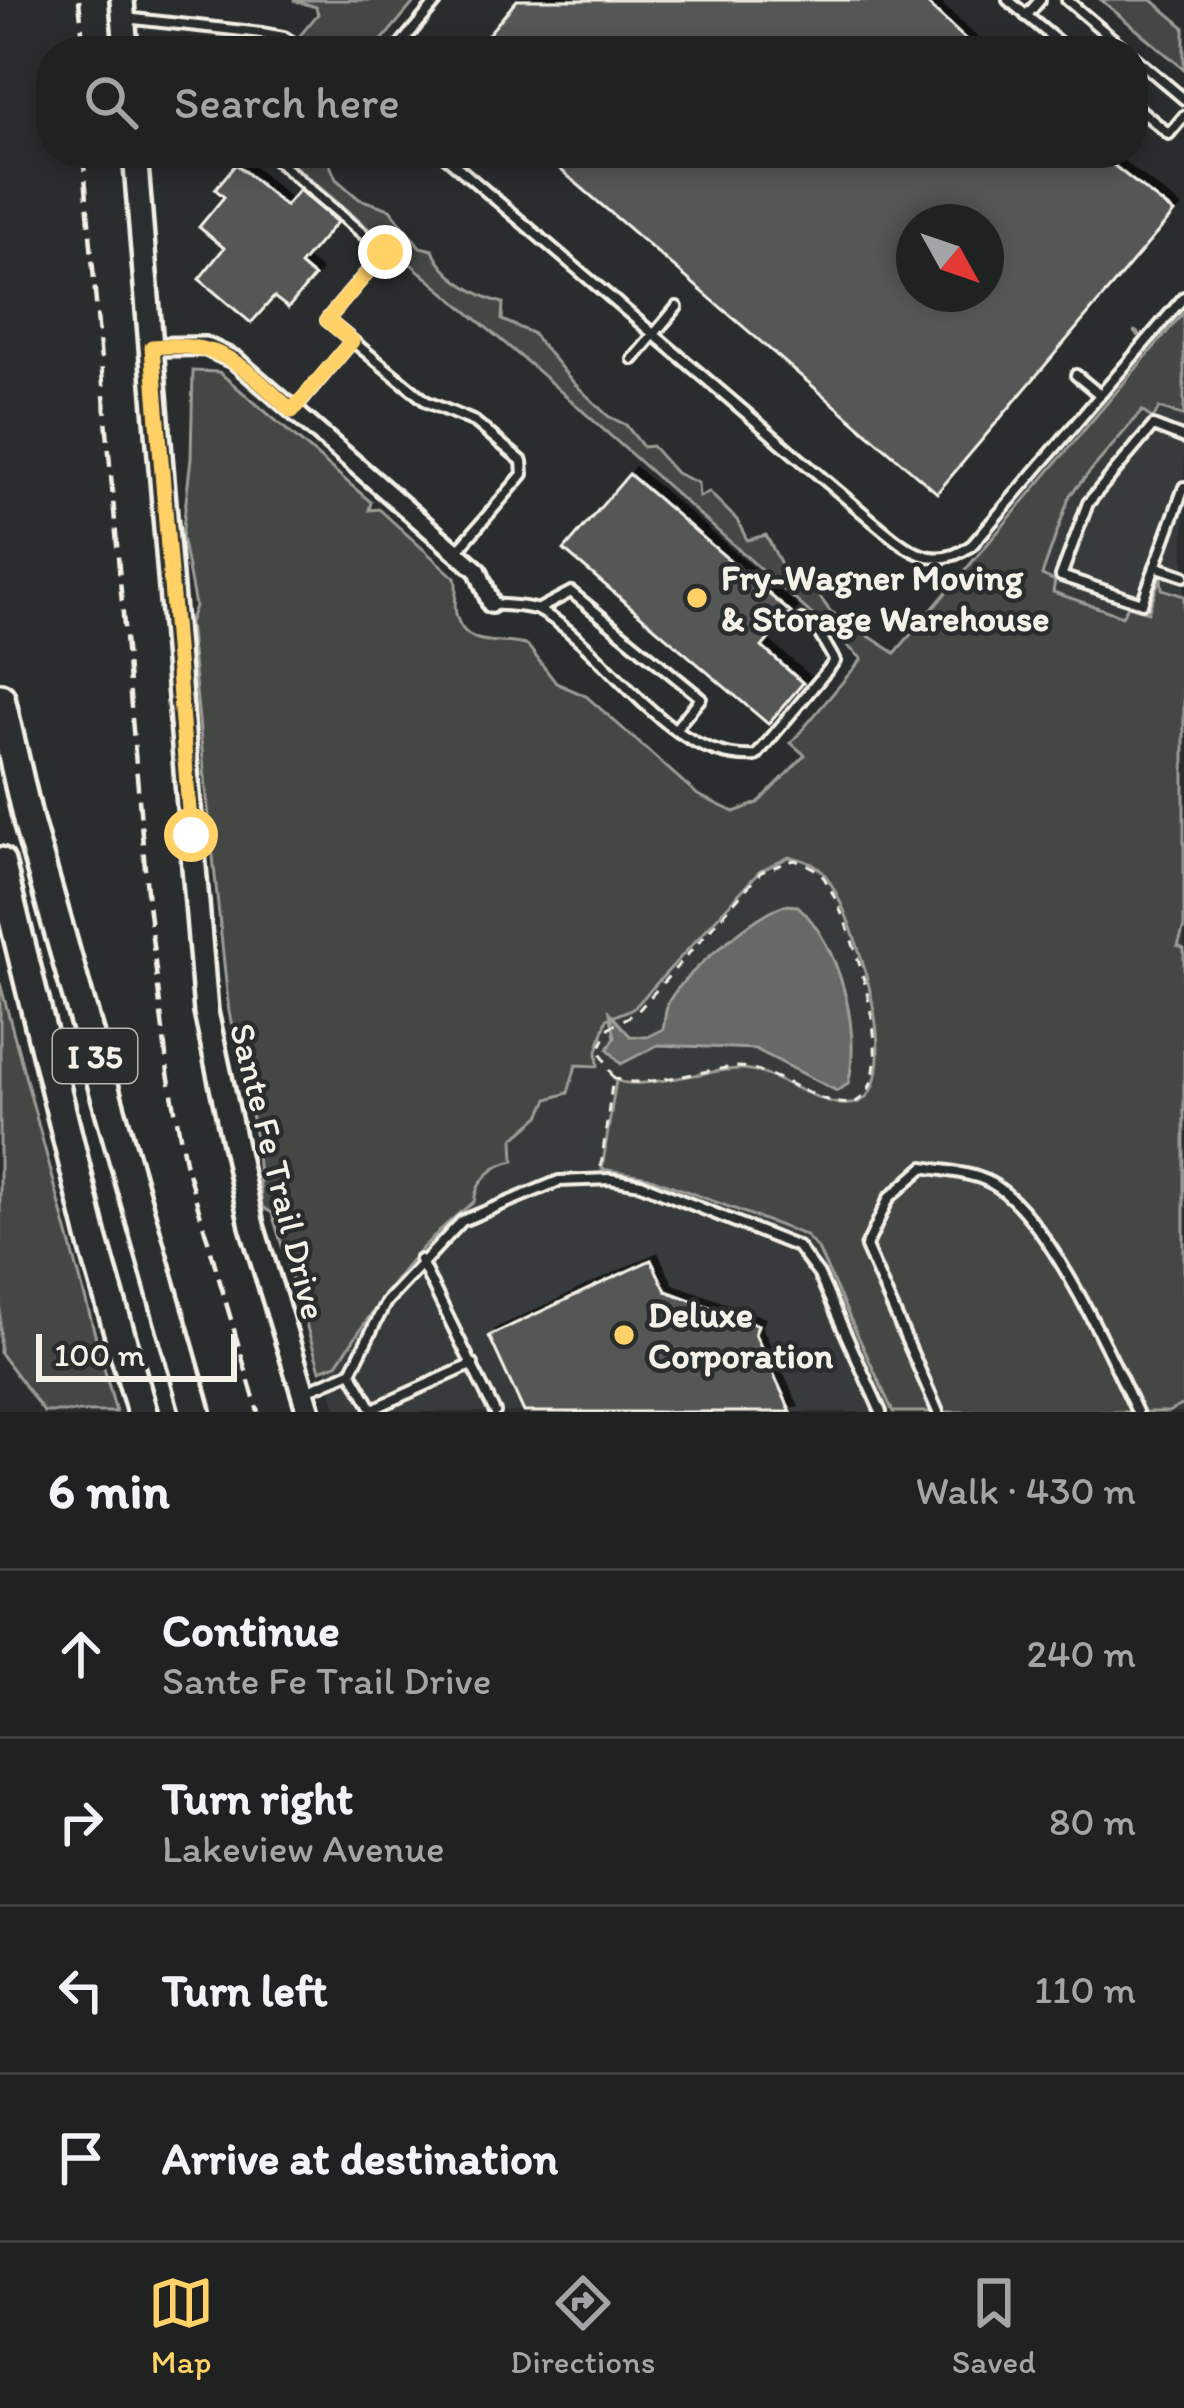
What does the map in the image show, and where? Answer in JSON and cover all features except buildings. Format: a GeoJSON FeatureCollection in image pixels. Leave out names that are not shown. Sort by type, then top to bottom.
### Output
{"type":"FeatureCollection","features":[{"type":"Feature","properties":{"kind":"highway","name":"I 35"},"geometry":{"type":"LineString","coordinates":[[0,698],[29,824],[196,1412]]}},
{"type":"Feature","properties":{"kind":"highway","name":"I 35"},"geometry":{"type":"LineString","coordinates":[[0,862],[93,1241],[142,1412]]}},
{"type":"Feature","properties":{"kind":"main road","name":"Sante Fe Trail Drive"},"geometry":{"type":"LineString","coordinates":[[136,168],[206,1012],[242,1188],[306,1402]]}},
{"type":"Feature","properties":{"kind":"street"},"geometry":{"type":"LineString","coordinates":[[152,347],[188,344],[221,351],[457,551],[478,571],[491,604]]}},
{"type":"Feature","properties":{"kind":"lane"},"geometry":{"type":"LineString","coordinates":[[407,36],[438,0]]}},
{"type":"Feature","properties":{"kind":"lane"},"geometry":{"type":"LineString","coordinates":[[1008,0],[1051,36]]}},
{"type":"Feature","properties":{"kind":"lane"},"geometry":{"type":"LineString","coordinates":[[1026,16],[1040,0]]}},
{"type":"Feature","properties":{"kind":"lane"},"geometry":{"type":"LineString","coordinates":[[1067,0],[1110,36]]}},
{"type":"Feature","properties":{"kind":"lane"},"geometry":{"type":"LineString","coordinates":[[123,9],[274,36]]}},
{"type":"Feature","properties":{"kind":"lane"},"geometry":{"type":"LineString","coordinates":[[1148,68],[1184,99]]}},
{"type":"Feature","properties":{"kind":"lane"},"geometry":{"type":"LineString","coordinates":[[1148,116],[1169,134],[1184,116]]}},
{"type":"Feature","properties":{"kind":"lane"},"geometry":{"type":"LineString","coordinates":[[286,168],[385,252],[327,320],[427,402],[475,422],[522,461],[523,474],[457,551]]}},
{"type":"Feature","properties":{"kind":"lane"},"geometry":{"type":"LineString","coordinates":[[459,168],[890,535],[924,558],[945,558],[972,544],[1184,297]]}},
{"type":"Feature","properties":{"kind":"lane"},"geometry":{"type":"LineString","coordinates":[[633,358],[677,308]]}},
{"type":"Feature","properties":{"kind":"lane"},"geometry":{"type":"LineString","coordinates":[[292,411],[352,341]]}},
{"type":"Feature","properties":{"kind":"lane"},"geometry":{"type":"LineString","coordinates":[[1076,375],[1099,394]]}},
{"type":"Feature","properties":{"kind":"lane"},"geometry":{"type":"LineString","coordinates":[[1184,438],[1153,426],[1088,503],[1061,576],[1142,603],[1184,487]]}},
{"type":"Feature","properties":{"kind":"lane"},"geometry":{"type":"LineString","coordinates":[[1155,566],[1184,576]]}},
{"type":"Feature","properties":{"kind":"lane"},"geometry":{"type":"LineString","coordinates":[[538,610],[571,592],[701,698],[676,728]]}},
{"type":"Feature","properties":{"kind":"lane"},"geometry":{"type":"LineString","coordinates":[[491,604],[538,610],[693,743],[736,757],[756,756],[835,661],[819,633],[802,620]]}},
{"type":"Feature","properties":{"kind":"lane"},"geometry":{"type":"LineString","coordinates":[[938,1412],[866,1247],[889,1198],[924,1166],[988,1181],[1028,1211],[1101,1336],[1137,1412]]}},
{"type":"Feature","properties":{"kind":"lane"},"geometry":{"type":"LineString","coordinates":[[306,1402],[351,1372],[374,1320],[420,1260],[463,1221],[539,1187],[579,1179],[640,1184],[797,1247],[819,1275],[881,1412]]}},
{"type":"Feature","properties":{"kind":"lane"},"geometry":{"type":"LineString","coordinates":[[420,1260],[495,1412]]}},
{"type":"Feature","properties":{"kind":"lane"},"geometry":{"type":"LineString","coordinates":[[351,1372],[374,1411],[473,1364]]}},
{"type":"Feature","properties":{"kind":"path"},"geometry":{"type":"LineString","coordinates":[[601,1169],[613,1077],[599,1049],[610,1027],[625,1019],[761,872],[794,860],[824,879],[847,928],[878,1064],[866,1094],[846,1104],[822,1100],[759,1068],[683,1072],[638,1085],[613,1077]]}},
{"type":"Feature","properties":{"kind":"shaded area"},"geometry":{"type":"Polygon","coordinates":[[[293,0],[416,0],[386,36],[300,36],[318,14],[316,7],[293,0]]]}},
{"type":"Feature","properties":{"kind":"shaded area"},"geometry":{"type":"Polygon","coordinates":[[[1101,0],[1152,0],[1184,27],[1184,69],[1101,0]]]}},
{"type":"Feature","properties":{"kind":"shaded area"},"geometry":{"type":"Polygon","coordinates":[[[297,168],[331,168],[336,179],[359,199],[390,209],[420,247],[433,250],[462,284],[503,303],[502,320],[532,333],[608,416],[626,425],[643,447],[652,446],[676,473],[698,483],[699,497],[709,492],[737,520],[747,540],[766,535],[782,566],[812,586],[830,611],[895,653],[1184,312],[1184,416],[1159,408],[1153,419],[1142,411],[1070,495],[1042,575],[1055,581],[1053,592],[1122,616],[1128,606],[1148,612],[1161,576],[1162,589],[1184,596],[1184,927],[1178,946],[1184,949],[1184,1404],[1168,1412],[893,1412],[818,1249],[805,1235],[648,1177],[602,1169],[616,1080],[640,1083],[741,1069],[841,1104],[867,1096],[876,1077],[876,1020],[850,924],[820,870],[789,857],[759,872],[634,1008],[607,1019],[597,1051],[598,1066],[576,1065],[568,1093],[548,1099],[540,1116],[513,1139],[514,1161],[487,1175],[474,1202],[415,1257],[337,1364],[320,1370],[272,1213],[262,1207],[255,1133],[229,1012],[189,623],[195,606],[182,536],[191,458],[193,371],[219,372],[371,502],[369,510],[379,509],[455,578],[456,613],[469,635],[528,646],[556,683],[586,696],[698,795],[734,812],[758,803],[805,755],[791,743],[862,659],[533,367],[297,168]]]}},
{"type":"Feature","properties":{"kind":"shaded area"},"geometry":{"type":"Polygon","coordinates":[[[1184,338],[1184,1412],[337,1412],[320,1350],[1184,338]]]}},
{"type":"Feature","properties":{"kind":"shaded area"},"geometry":{"type":"Polygon","coordinates":[[[785,905],[798,906],[812,922],[836,965],[852,1039],[848,1084],[837,1091],[755,1049],[658,1045],[621,1064],[608,1049],[615,1037],[610,1013],[630,1036],[647,1037],[663,1029],[669,1001],[690,975],[739,932],[785,905]]]}},
{"type":"Feature","properties":{"kind":"shaded area"},"geometry":{"type":"Polygon","coordinates":[[[0,983],[116,1412],[44,1412],[0,1353],[0,983]]]}},
{"type":"Feature","properties":{"kind":"waterway"},"geometry":{"type":"LineString","coordinates":[[1135,332],[1140,336]]}},
{"type":"Feature","properties":{"kind":"railway"},"geometry":{"type":"LineString","coordinates":[[79,0],[83,36]]}},
{"type":"Feature","properties":{"kind":"railway"},"geometry":{"type":"LineString","coordinates":[[84,168],[148,903],[168,1073],[185,1162],[258,1412]]}},
{"type":"Feature","properties":{"kind":"place","name":"Fry-Wagner Moving & Storage Warehouse"},"geometry":{"type":"Point","coordinates":[697,598]}},
{"type":"Feature","properties":{"kind":"place","name":"Deluxe Corporation"},"geometry":{"type":"Point","coordinates":[624,1335]}},
{"type":"Feature","properties":{"kind":"route"},"geometry":{"type":"LineString","coordinates":[[191,835],[152,347],[188,344],[221,351],[292,411],[352,341],[327,320],[385,252]]}}]}
